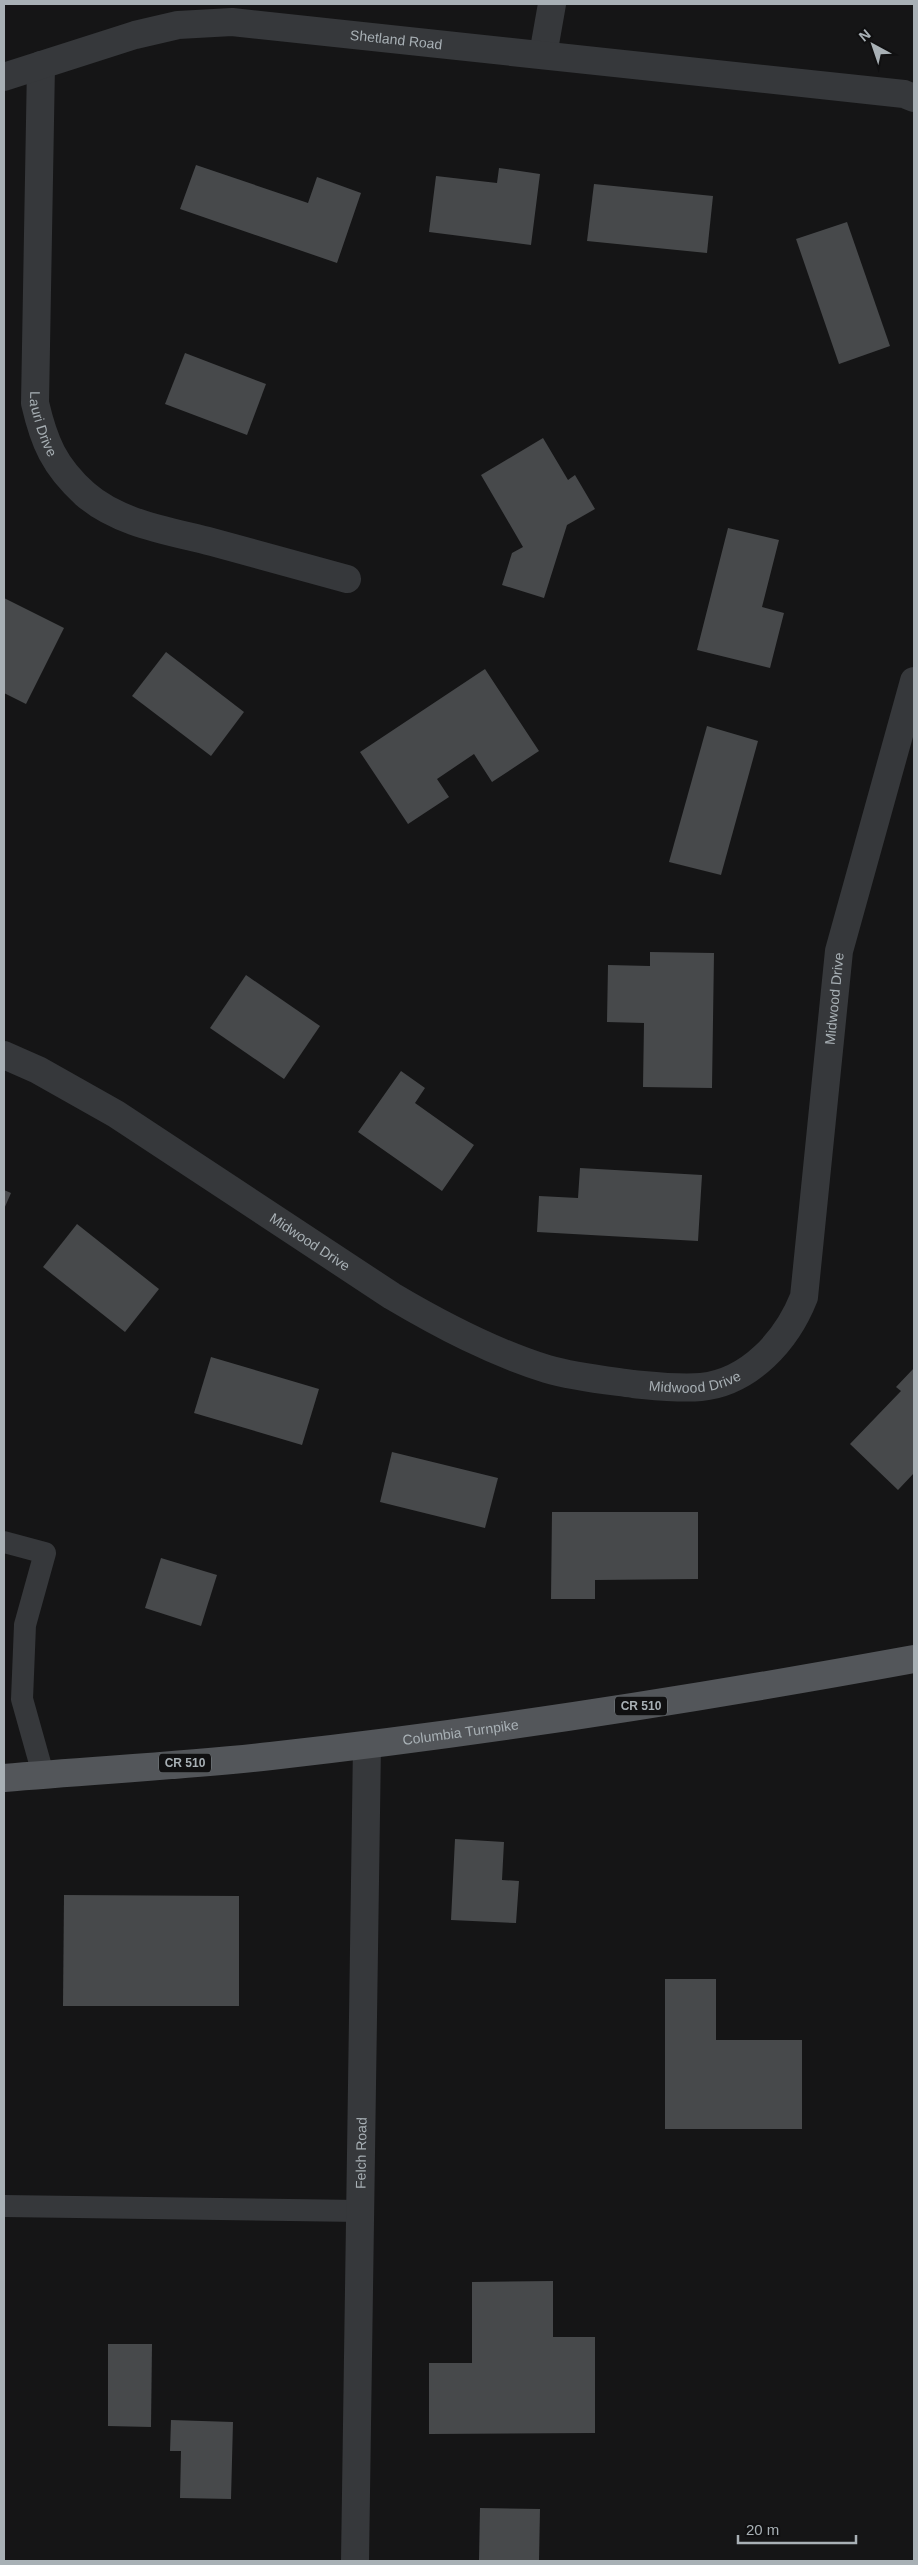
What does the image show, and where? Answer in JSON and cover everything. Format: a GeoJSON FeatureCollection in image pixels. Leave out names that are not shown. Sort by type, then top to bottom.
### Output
{"type":"FeatureCollection","features":[{"type":"Feature","properties":{"kind":"main road","name":"Columbia Turnpike"},"geometry":{"type":"LineString","coordinates":[[4,1778],[268,1756],[367,1745],[692,1699],[914,1659]]}},
{"type":"Feature","properties":{"kind":"street"},"geometry":{"type":"LineString","coordinates":[[543,55],[552,4]]}},
{"type":"Feature","properties":{"kind":"street","name":"Shetland Road"},"geometry":{"type":"LineString","coordinates":[[4,77],[135,35],[178,25],[232,22],[904,94],[914,98]]}},
{"type":"Feature","properties":{"kind":"street","name":"Lauri Drive"},"geometry":{"type":"LineString","coordinates":[[41,65],[35,403],[43,437],[61,469],[86,494],[108,509],[141,523],[348,579]]}},
{"type":"Feature","properties":{"kind":"street","name":"Midwood Drive"},"geometry":{"type":"LineString","coordinates":[[4,1055],[38,1070],[116,1114],[392,1296],[440,1324],[492,1348],[547,1369],[597,1380],[667,1388],[702,1387],[728,1380],[758,1362],[778,1343],[798,1313],[804,1297],[839,951],[914,681]]}},
{"type":"Feature","properties":{"kind":"street","name":"Felch Road"},"geometry":{"type":"LineString","coordinates":[[354,2561],[367,1745]]}},
{"type":"Feature","properties":{"kind":"lane"},"geometry":{"type":"LineString","coordinates":[[4,1542],[45,1553],[25,1625],[22,1699],[43,1774]]}},
{"type":"Feature","properties":{"kind":"lane"},"geometry":{"type":"LineString","coordinates":[[4,2206],[360,2212]]}},
{"type":"Feature","properties":{"kind":"building"},"geometry":{"type":"Polygon","coordinates":[[[196,165],[308,203],[317,177],[361,193],[337,263],[180,209],[196,165]]]}},
{"type":"Feature","properties":{"kind":"building"},"geometry":{"type":"Polygon","coordinates":[[[499,168],[540,174],[531,245],[429,232],[436,176],[497,183],[499,168]]]}},
{"type":"Feature","properties":{"kind":"building"},"geometry":{"type":"Polygon","coordinates":[[[594,184],[713,196],[707,253],[587,241],[594,184]]]}},
{"type":"Feature","properties":{"kind":"building"},"geometry":{"type":"Polygon","coordinates":[[[847,222],[890,346],[839,364],[796,239],[847,222]]]}},
{"type":"Feature","properties":{"kind":"building"},"geometry":{"type":"Polygon","coordinates":[[[185,353],[266,384],[247,435],[165,404],[185,353]]]}},
{"type":"Feature","properties":{"kind":"building"},"geometry":{"type":"Polygon","coordinates":[[[543,438],[568,480],[575,475],[595,509],[567,525],[544,598],[502,585],[512,553],[523,547],[481,475],[543,438]]]}},
{"type":"Feature","properties":{"kind":"building"},"geometry":{"type":"Polygon","coordinates":[[[728,528],[779,540],[762,607],[784,613],[770,668],[697,650],[728,528]]]}},
{"type":"Feature","properties":{"kind":"building"},"geometry":{"type":"Polygon","coordinates":[[[4,598],[64,628],[26,704],[4,693],[4,598]]]}},
{"type":"Feature","properties":{"kind":"building"},"geometry":{"type":"Polygon","coordinates":[[[166,652],[244,712],[211,756],[132,696],[166,652]]]}},
{"type":"Feature","properties":{"kind":"building"},"geometry":{"type":"Polygon","coordinates":[[[485,669],[539,751],[492,782],[474,754],[437,779],[449,797],[408,824],[360,752],[485,669]]]}},
{"type":"Feature","properties":{"kind":"building"},"geometry":{"type":"Polygon","coordinates":[[[707,726],[758,741],[721,875],[669,862],[707,726]]]}},
{"type":"Feature","properties":{"kind":"building"},"geometry":{"type":"Polygon","coordinates":[[[650,952],[714,953],[712,1088],[643,1087],[644,1023],[607,1022],[608,965],[650,966],[650,952]]]}},
{"type":"Feature","properties":{"kind":"building"},"geometry":{"type":"Polygon","coordinates":[[[246,975],[320,1026],[284,1079],[210,1028],[246,975]]]}},
{"type":"Feature","properties":{"kind":"building"},"geometry":{"type":"Polygon","coordinates":[[[401,1071],[425,1088],[415,1103],[474,1145],[442,1191],[358,1132],[401,1071]]]}},
{"type":"Feature","properties":{"kind":"building"},"geometry":{"type":"Polygon","coordinates":[[[580,1168],[702,1175],[698,1241],[537,1232],[539,1196],[578,1198],[580,1168]]]}},
{"type":"Feature","properties":{"kind":"building"},"geometry":{"type":"Polygon","coordinates":[[[4,1190],[11,1193],[4,1209],[4,1190]]]}},
{"type":"Feature","properties":{"kind":"building"},"geometry":{"type":"Polygon","coordinates":[[[77,1224],[159,1289],[125,1332],[43,1267],[77,1224]]]}},
{"type":"Feature","properties":{"kind":"building"},"geometry":{"type":"Polygon","coordinates":[[[211,1357],[319,1389],[302,1445],[194,1413],[211,1357]]]}},
{"type":"Feature","properties":{"kind":"building"},"geometry":{"type":"Polygon","coordinates":[[[914,1368],[914,1473],[898,1490],[850,1444],[901,1391],[896,1387],[914,1368]]]}},
{"type":"Feature","properties":{"kind":"building"},"geometry":{"type":"Polygon","coordinates":[[[392,1452],[498,1478],[485,1528],[380,1502],[392,1452]]]}},
{"type":"Feature","properties":{"kind":"building"},"geometry":{"type":"Polygon","coordinates":[[[552,1512],[698,1512],[698,1579],[595,1580],[595,1599],[551,1599],[552,1512]]]}},
{"type":"Feature","properties":{"kind":"building"},"geometry":{"type":"Polygon","coordinates":[[[161,1558],[217,1575],[201,1626],[145,1608],[161,1558]]]}},
{"type":"Feature","properties":{"kind":"building"},"geometry":{"type":"Polygon","coordinates":[[[455,1839],[504,1842],[502,1880],[519,1881],[516,1923],[451,1920],[455,1839]]]}},
{"type":"Feature","properties":{"kind":"building"},"geometry":{"type":"Polygon","coordinates":[[[64,1895],[239,1896],[239,2006],[63,2006],[64,1895]]]}},
{"type":"Feature","properties":{"kind":"building"},"geometry":{"type":"Polygon","coordinates":[[[665,1979],[716,1979],[716,2040],[802,2040],[802,2129],[665,2129],[665,1979]]]}},
{"type":"Feature","properties":{"kind":"building"},"geometry":{"type":"Polygon","coordinates":[[[553,2281],[553,2337],[595,2337],[595,2433],[429,2434],[429,2363],[472,2363],[472,2282],[553,2281]]]}},
{"type":"Feature","properties":{"kind":"building"},"geometry":{"type":"Polygon","coordinates":[[[108,2344],[152,2344],[151,2427],[108,2426],[108,2344]]]}},
{"type":"Feature","properties":{"kind":"building"},"geometry":{"type":"Polygon","coordinates":[[[171,2420],[233,2422],[231,2499],[180,2498],[181,2451],[170,2451],[171,2420]]]}},
{"type":"Feature","properties":{"kind":"building"},"geometry":{"type":"Polygon","coordinates":[[[480,2508],[540,2509],[539,2561],[479,2561],[480,2508]]]}}]}
